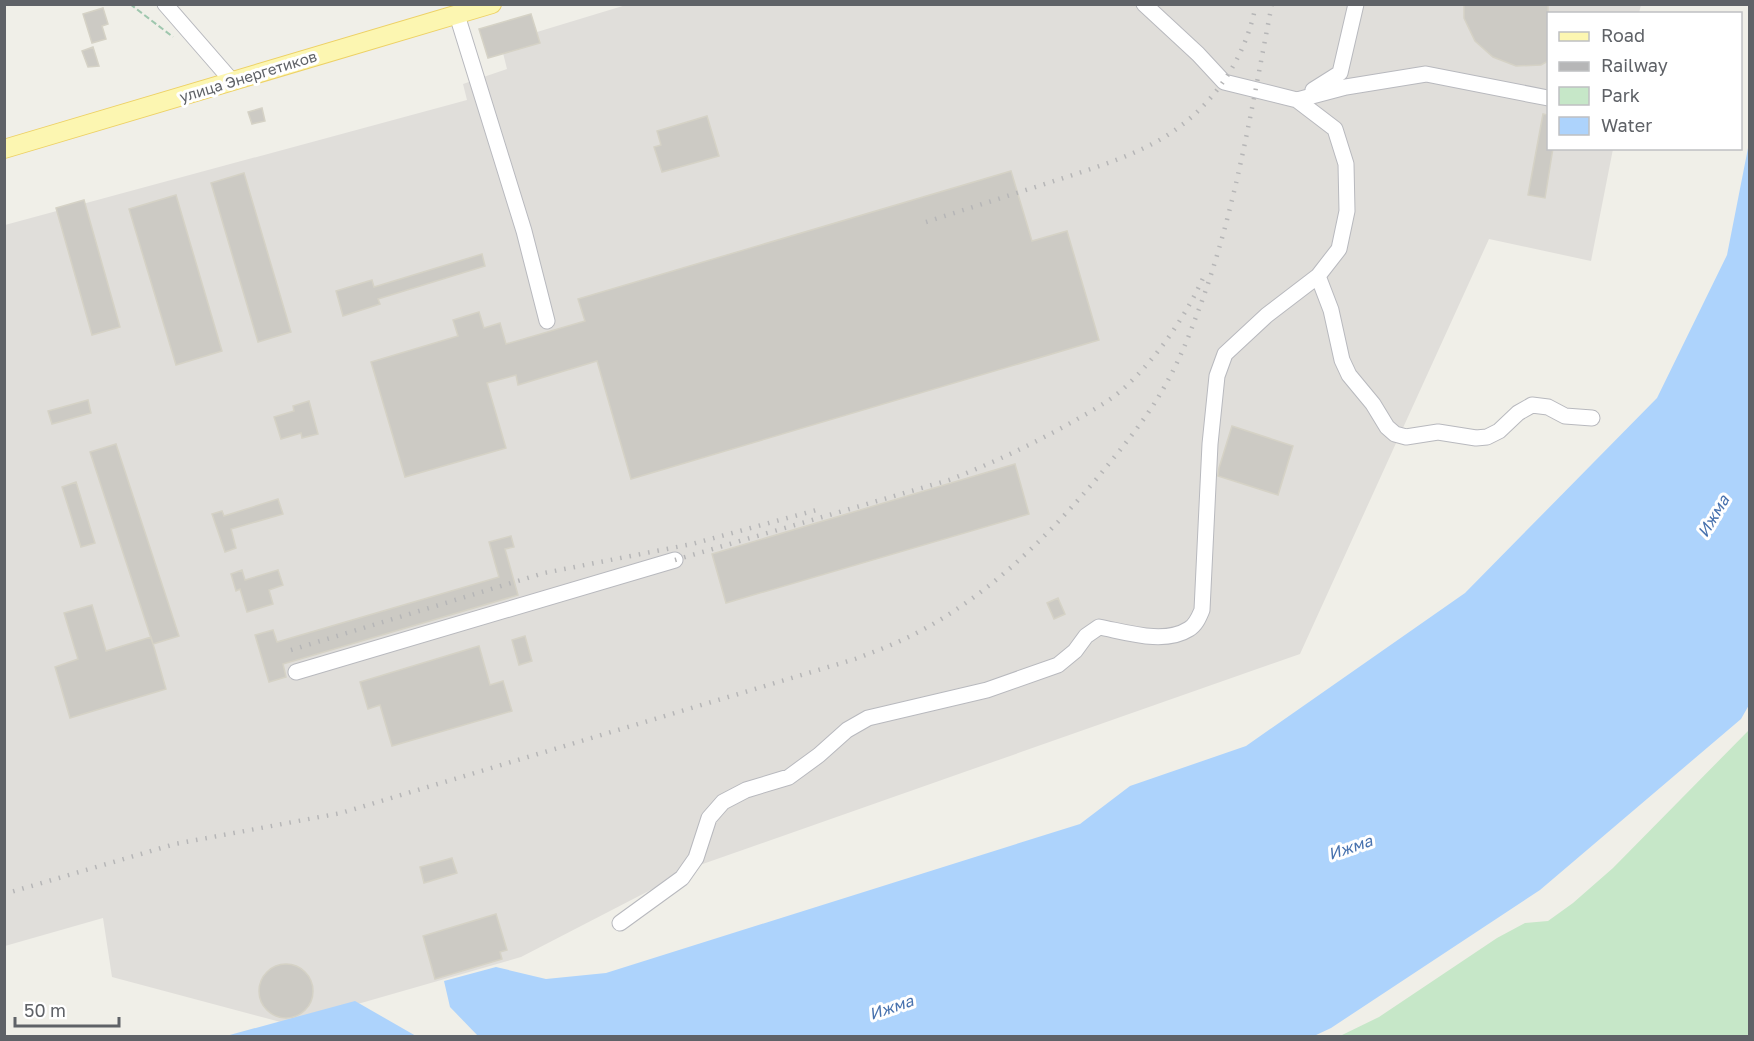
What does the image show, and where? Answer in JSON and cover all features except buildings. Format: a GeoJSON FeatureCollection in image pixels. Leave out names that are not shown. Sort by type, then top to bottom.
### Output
{"type":"FeatureCollection","features":[{"type":"Feature","properties":{"kind":"main road","name":"улица Энергетиков"},"geometry":{"type":"LineString","coordinates":[[4,149],[492,4]]}},
{"type":"Feature","properties":{"kind":"street"},"geometry":{"type":"LineString","coordinates":[[165,4],[232,81]]}},
{"type":"Feature","properties":{"kind":"street"},"geometry":{"type":"LineString","coordinates":[[620,923],[682,878],[696,858],[709,818],[723,802],[746,790],[789,777],[847,730],[868,718],[987,690],[1058,665],[1075,651],[1086,636],[1099,627],[1166,637],[1188,630],[1197,622],[1202,610],[1210,444],[1217,376],[1225,354],[1267,315],[1318,276],[1339,249],[1347,212],[1346,164],[1335,129],[1297,100],[1224,82],[1198,54],[1144,4]]}},
{"type":"Feature","properties":{"kind":"street"},"geometry":{"type":"LineString","coordinates":[[1297,100],[1340,73],[1356,4]]}},
{"type":"Feature","properties":{"kind":"street"},"geometry":{"type":"LineString","coordinates":[[457,15],[524,231],[547,321]]}},
{"type":"Feature","properties":{"kind":"street"},"geometry":{"type":"LineString","coordinates":[[1297,100],[1346,87],[1425,74],[1547,98]]}},
{"type":"Feature","properties":{"kind":"street"},"geometry":{"type":"LineString","coordinates":[[1318,276],[1331,310],[1342,360],[1349,375],[1373,404],[1387,427],[1395,434],[1406,437],[1438,432],[1476,438],[1487,437],[1499,431],[1518,413],[1532,405],[1548,407],[1565,416],[1592,418]]}},
{"type":"Feature","properties":{"kind":"street"},"geometry":{"type":"LineString","coordinates":[[296,672],[675,560]]}},
{"type":"Feature","properties":{"kind":"shaded area"},"geometry":{"type":"Polygon","coordinates":[[[626,5],[1641,5],[1639,12],[1547,12],[1547,150],[1613,150],[1591,261],[1489,239],[1300,654],[697,866],[521,957],[288,1024],[112,977],[103,918],[5,946],[5,225],[467,100],[463,84],[507,69],[503,53],[540,43],[537,32],[626,5]]]}},
{"type":"Feature","properties":{"kind":"green space"},"geometry":{"type":"Polygon","coordinates":[[[1749,730],[1749,1036],[1340,1036],[1379,1017],[1497,938],[1525,923],[1548,921],[1573,903],[1613,868],[1749,730]]]}},
{"type":"Feature","properties":{"kind":"water","name":"Ижма"},"geometry":{"type":"Polygon","coordinates":[[[1749,143],[1749,705],[1741,719],[1540,890],[1331,1028],[1314,1036],[478,1036],[450,1007],[444,981],[496,967],[546,979],[606,973],[1080,824],[1130,786],[1246,746],[1465,593],[1657,398],[1727,255],[1749,143]]]}},
{"type":"Feature","properties":{"kind":"water"},"geometry":{"type":"Polygon","coordinates":[[[355,1001],[416,1036],[226,1036],[355,1001]]]}},
{"type":"Feature","properties":{"kind":"railway"},"geometry":{"type":"LineString","coordinates":[[926,222],[1115,160],[1154,143],[1173,131],[1207,102],[1233,67],[1251,26],[1256,4]]}},
{"type":"Feature","properties":{"kind":"railway"},"geometry":{"type":"LineString","coordinates":[[4,894],[175,844],[341,813],[855,659],[917,633],[975,597],[1019,560],[1080,498],[1138,427],[1174,369],[1208,284],[1231,205],[1272,4]]}},
{"type":"Feature","properties":{"kind":"railway"},"geometry":{"type":"LineString","coordinates":[[675,560],[949,480],[997,460],[1059,429],[1106,402],[1136,376],[1170,336],[1204,276]]}},
{"type":"Feature","properties":{"kind":"railway"},"geometry":{"type":"LineString","coordinates":[[291,650],[544,573],[692,544],[820,509]]}}]}
